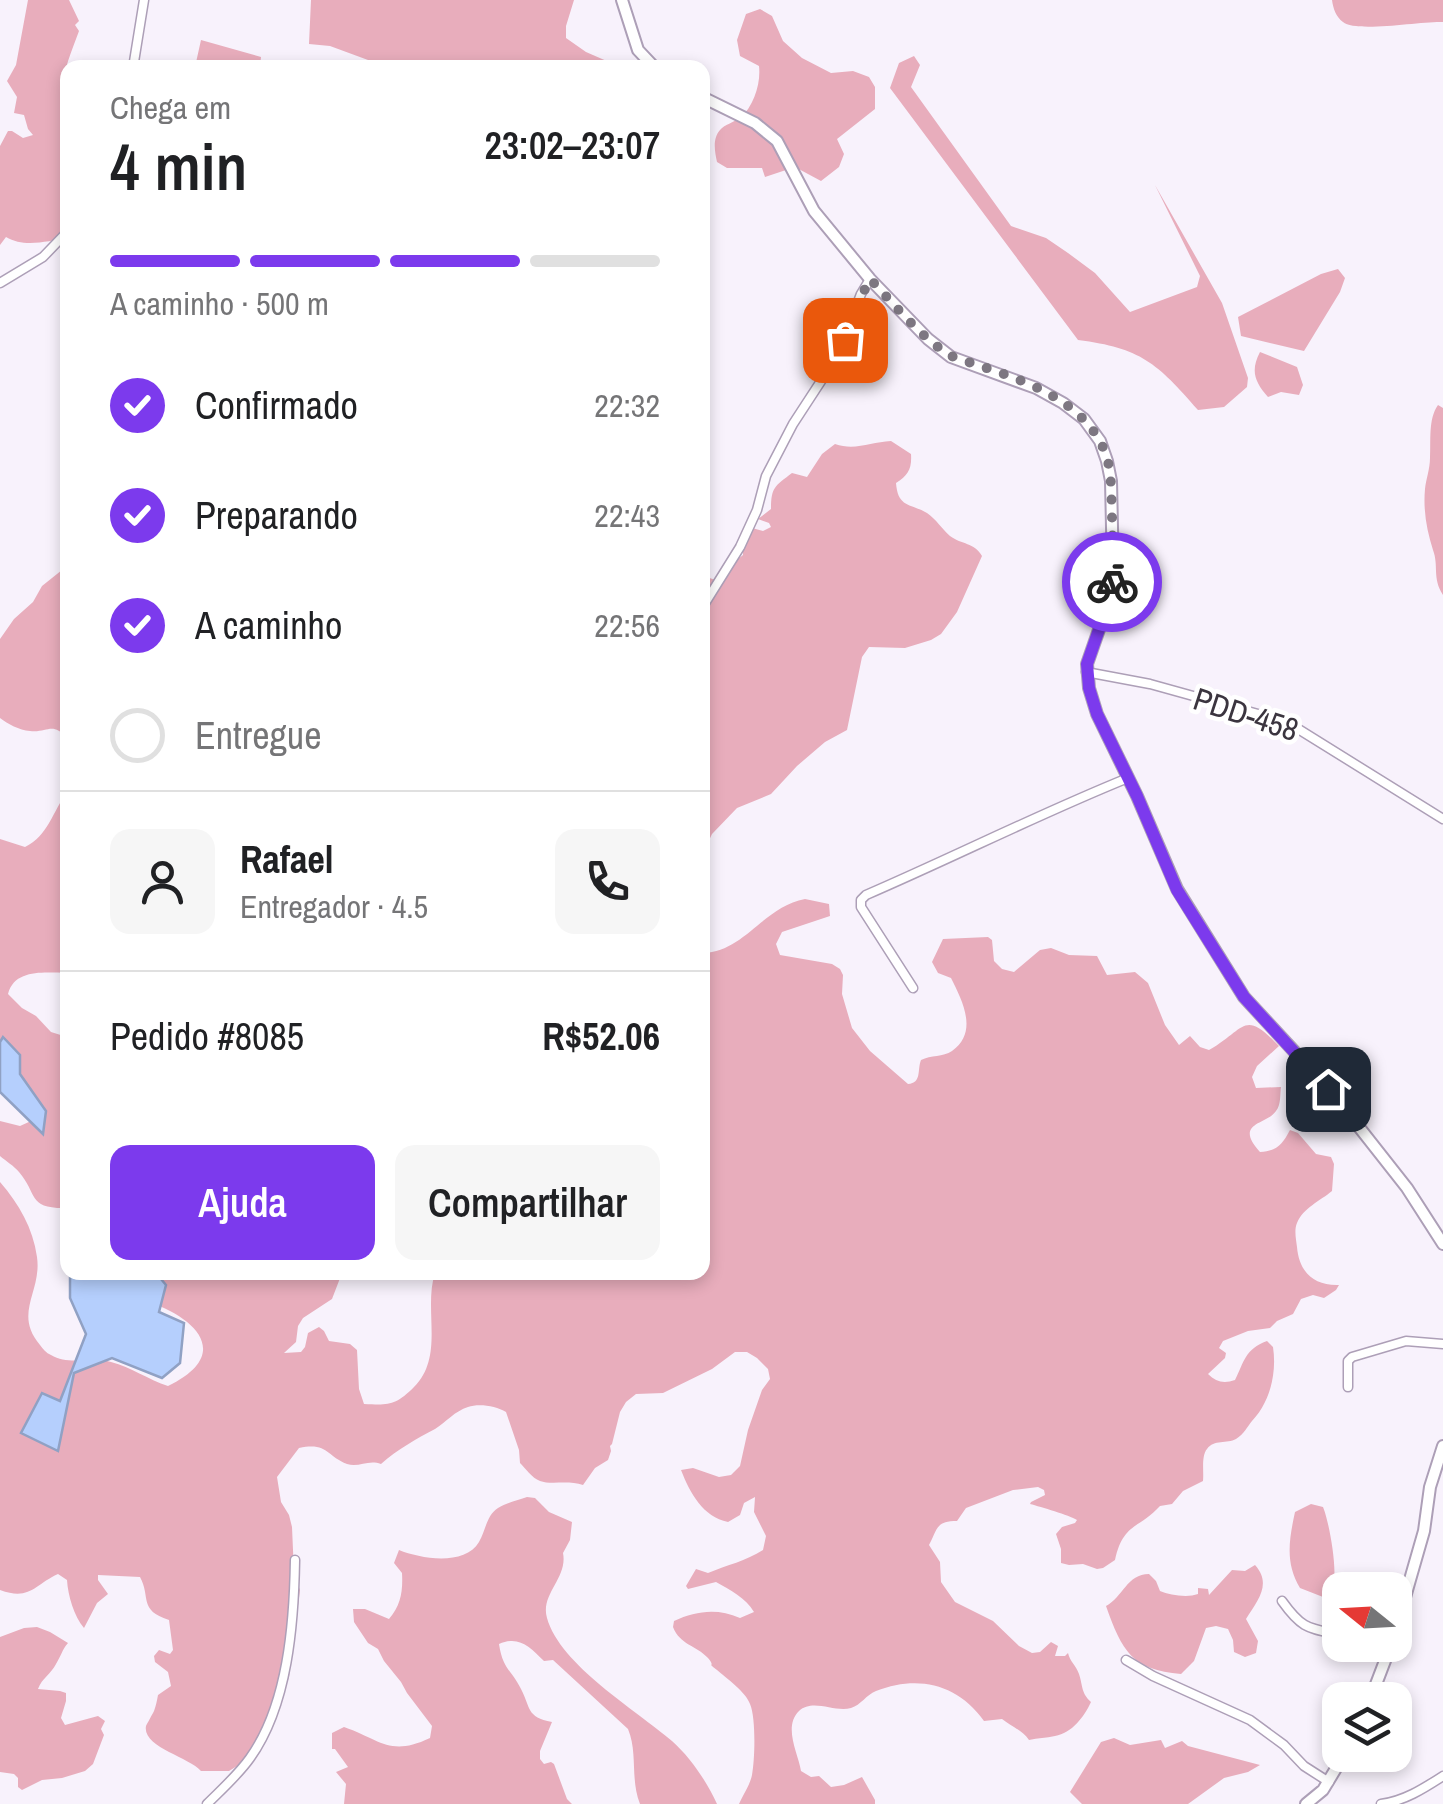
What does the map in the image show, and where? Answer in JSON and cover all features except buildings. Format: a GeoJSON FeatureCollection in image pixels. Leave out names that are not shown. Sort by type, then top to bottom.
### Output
{"type":"FeatureCollection","features":[{"type":"Feature","properties":{"kind":"street"},"geometry":{"type":"LineString","coordinates":[[135,60],[144,0]]}},
{"type":"Feature","properties":{"kind":"street"},"geometry":{"type":"LineString","coordinates":[[622,0],[638,50],[647,60]]}},
{"type":"Feature","properties":{"kind":"street"},"geometry":{"type":"LineString","coordinates":[[710,100],[756,123],[776,141],[814,211],[870,279],[928,339],[951,356],[1036,388],[1063,403],[1084,418],[1100,441],[1111,482],[1113,573],[1110,598],[1086,672],[1097,714],[1177,890],[1244,997],[1328,1089],[1407,1188],[1443,1244]]}},
{"type":"Feature","properties":{"kind":"street"},"geometry":{"type":"LineString","coordinates":[[0,283],[44,257],[60,239]]}},
{"type":"Feature","properties":{"kind":"street"},"geometry":{"type":"LineString","coordinates":[[710,595],[740,548],[758,510],[766,476],[793,424],[838,355],[870,279]]}},
{"type":"Feature","properties":{"kind":"street","name":"PDD-458"},"geometry":{"type":"LineString","coordinates":[[1086,672],[1150,684],[1286,722],[1443,819]]}},
{"type":"Feature","properties":{"kind":"street"},"geometry":{"type":"LineString","coordinates":[[913,988],[860,900],[1128,778]]}},
{"type":"Feature","properties":{"kind":"street"},"geometry":{"type":"LineString","coordinates":[[1348,1387],[1348,1361],[1352,1357],[1406,1341],[1443,1344]]}},
{"type":"Feature","properties":{"kind":"street"},"geometry":{"type":"LineString","coordinates":[[1412,1573],[1443,1446]]}},
{"type":"Feature","properties":{"kind":"street"},"geometry":{"type":"LineString","coordinates":[[208,1804],[253,1754],[274,1710],[288,1656],[295,1560]]}},
{"type":"Feature","properties":{"kind":"street"},"geometry":{"type":"LineString","coordinates":[[1282,1602],[1296,1620],[1322,1630]]}},
{"type":"Feature","properties":{"kind":"street"},"geometry":{"type":"LineString","coordinates":[[1126,1660],[1250,1720],[1329,1782]]}},
{"type":"Feature","properties":{"kind":"street"},"geometry":{"type":"LineString","coordinates":[[1306,1804],[1335,1772]]}},
{"type":"Feature","properties":{"kind":"street"},"geometry":{"type":"LineString","coordinates":[[1381,1804],[1410,1796],[1443,1776]]}},
{"type":"Feature","properties":{"kind":"shaded area"},"geometry":{"type":"Polygon","coordinates":[[[28,0],[69,0],[79,21],[75,25],[79,31],[68,60],[60,60],[60,239],[28,243],[6,237],[0,245],[0,146],[8,131],[23,138],[33,135],[24,115],[14,113],[17,97],[7,81],[16,65],[28,0]]]}},
{"type":"Feature","properties":{"kind":"shaded area"},"geometry":{"type":"Polygon","coordinates":[[[311,0],[574,0],[566,38],[604,60],[368,60],[330,46],[309,44],[311,0]]]}},
{"type":"Feature","properties":{"kind":"shaded area"},"geometry":{"type":"Polygon","coordinates":[[[1332,0],[1443,0],[1443,22],[1350,25],[1338,18],[1332,0]]]}},
{"type":"Feature","properties":{"kind":"shaded area"},"geometry":{"type":"Polygon","coordinates":[[[760,9],[772,16],[783,41],[802,58],[831,73],[853,71],[869,77],[875,87],[875,109],[837,139],[844,154],[839,167],[821,181],[795,167],[765,177],[762,168],[727,168],[717,162],[717,134],[745,113],[758,87],[759,66],[740,56],[737,40],[746,14],[760,9]]]}},
{"type":"Feature","properties":{"kind":"shaded area"},"geometry":{"type":"Polygon","coordinates":[[[201,40],[261,57],[261,60],[197,60],[201,40]]]}},
{"type":"Feature","properties":{"kind":"shaded area"},"geometry":{"type":"Polygon","coordinates":[[[914,56],[920,65],[911,87],[1011,226],[1046,238],[1068,253],[1095,273],[1130,312],[1197,287],[1200,276],[1155,185],[1222,303],[1248,378],[1247,387],[1224,407],[1198,410],[1146,360],[1118,348],[1078,340],[890,88],[899,63],[914,56]]]}},
{"type":"Feature","properties":{"kind":"shaded area"},"geometry":{"type":"Polygon","coordinates":[[[1338,269],[1345,278],[1340,292],[1304,351],[1241,336],[1238,317],[1338,269]]]}},
{"type":"Feature","properties":{"kind":"shaded area"},"geometry":{"type":"Polygon","coordinates":[[[1260,352],[1297,367],[1303,385],[1299,395],[1281,392],[1268,397],[1255,376],[1260,352]]]}},
{"type":"Feature","properties":{"kind":"shaded area"},"geometry":{"type":"Polygon","coordinates":[[[1438,405],[1443,408],[1443,595],[1425,505],[1431,423],[1438,405]]]}},
{"type":"Feature","properties":{"kind":"shaded area"},"geometry":{"type":"Polygon","coordinates":[[[891,441],[911,454],[908,471],[896,483],[899,497],[927,513],[950,536],[975,548],[982,556],[957,612],[941,634],[905,648],[869,647],[862,657],[847,730],[825,742],[771,794],[737,808],[710,838],[710,578],[718,581],[743,555],[740,547],[752,528],[763,531],[771,527],[758,519],[771,509],[773,491],[782,481],[792,473],[807,477],[822,454],[835,444],[856,446],[891,441]]]}},
{"type":"Feature","properties":{"kind":"shaded area"},"geometry":{"type":"Polygon","coordinates":[[[60,572],[60,732],[26,730],[0,718],[0,639],[42,586],[60,572]]]}},
{"type":"Feature","properties":{"kind":"shaded area"},"geometry":{"type":"Polygon","coordinates":[[[60,804],[60,973],[24,976],[8,994],[51,1032],[60,1035],[60,1208],[39,1203],[19,1172],[0,1156],[0,1121],[20,1126],[31,1121],[37,1098],[14,1064],[0,1057],[0,839],[25,847],[45,830],[60,804]]]}},
{"type":"Feature","properties":{"kind":"shaded area"},"geometry":{"type":"Polygon","coordinates":[[[805,899],[829,904],[830,916],[782,932],[776,944],[780,955],[832,964],[840,969],[842,994],[852,1028],[870,1051],[908,1084],[917,1079],[921,1060],[952,1051],[965,1035],[966,1016],[960,996],[951,978],[938,973],[932,962],[943,939],[988,937],[992,940],[994,961],[1002,969],[1014,972],[1040,950],[1051,948],[1069,955],[1097,956],[1107,975],[1135,972],[1148,983],[1165,1025],[1179,1045],[1190,1036],[1209,1050],[1238,1029],[1251,1025],[1267,1034],[1279,1046],[1257,1066],[1252,1077],[1256,1088],[1281,1087],[1280,1099],[1272,1116],[1251,1130],[1253,1142],[1260,1152],[1275,1149],[1290,1130],[1298,1133],[1316,1154],[1331,1157],[1334,1164],[1332,1191],[1303,1213],[1296,1235],[1298,1256],[1309,1276],[1339,1285],[1324,1298],[1313,1295],[1301,1299],[1293,1314],[1270,1328],[1223,1341],[1219,1348],[1226,1353],[1225,1358],[1208,1374],[1211,1377],[1224,1382],[1235,1380],[1250,1352],[1267,1341],[1273,1347],[1273,1377],[1268,1396],[1243,1433],[1207,1449],[1203,1481],[1183,1491],[1172,1504],[1160,1506],[1133,1528],[1122,1539],[1115,1560],[1103,1568],[1061,1563],[1056,1534],[1077,1520],[1030,1504],[1045,1495],[1038,1487],[1013,1490],[966,1508],[957,1521],[938,1527],[929,1545],[940,1562],[941,1582],[955,1602],[993,1621],[1032,1653],[1040,1652],[1051,1642],[1058,1646],[1055,1656],[1068,1653],[1091,1702],[1081,1719],[1061,1734],[1029,1740],[1002,1719],[984,1721],[962,1698],[949,1691],[921,1683],[876,1691],[851,1708],[805,1707],[794,1717],[792,1725],[801,1771],[811,1777],[819,1776],[831,1787],[862,1777],[875,1804],[739,1804],[753,1768],[750,1704],[673,1627],[674,1621],[698,1613],[715,1612],[740,1618],[754,1612],[742,1598],[716,1582],[688,1589],[686,1586],[696,1569],[708,1573],[763,1550],[766,1536],[754,1512],[755,1497],[744,1503],[740,1515],[728,1522],[719,1519],[698,1503],[681,1470],[693,1468],[719,1477],[731,1475],[740,1466],[748,1430],[770,1379],[768,1369],[757,1358],[747,1352],[735,1352],[712,1369],[663,1393],[636,1394],[626,1402],[608,1460],[595,1468],[583,1485],[534,1478],[520,1463],[506,1412],[487,1406],[459,1411],[381,1464],[351,1465],[321,1448],[299,1448],[277,1477],[281,1502],[292,1527],[294,1573],[300,1590],[289,1677],[279,1705],[242,1763],[229,1771],[201,1771],[158,1746],[146,1726],[158,1695],[171,1686],[168,1672],[155,1662],[154,1656],[159,1650],[170,1654],[173,1650],[169,1620],[149,1607],[140,1577],[98,1575],[108,1594],[97,1603],[84,1628],[72,1605],[67,1580],[58,1574],[25,1593],[0,1590],[0,1182],[19,1208],[32,1236],[37,1270],[29,1323],[49,1354],[65,1360],[111,1362],[168,1386],[199,1362],[201,1339],[182,1318],[149,1302],[144,1280],[339,1280],[332,1299],[303,1318],[296,1342],[284,1353],[301,1352],[308,1333],[319,1327],[329,1341],[350,1344],[357,1350],[359,1389],[364,1404],[391,1403],[414,1387],[429,1361],[434,1280],[710,1280],[710,952],[742,938],[790,904],[805,899]]]}},
{"type":"Feature","properties":{"kind":"shaded area"},"geometry":{"type":"Polygon","coordinates":[[[527,1497],[535,1498],[549,1512],[572,1522],[562,1570],[547,1601],[547,1618],[555,1636],[583,1669],[679,1748],[717,1804],[640,1804],[628,1729],[553,1660],[544,1661],[529,1647],[512,1641],[499,1644],[503,1659],[530,1711],[552,1722],[540,1759],[544,1764],[554,1764],[572,1804],[344,1804],[346,1784],[336,1772],[348,1767],[332,1749],[332,1733],[344,1727],[386,1744],[405,1746],[430,1738],[432,1726],[378,1649],[368,1643],[354,1622],[353,1609],[365,1609],[389,1619],[401,1592],[402,1573],[394,1563],[399,1550],[430,1558],[464,1555],[479,1542],[494,1511],[527,1497]]]}},
{"type":"Feature","properties":{"kind":"shaded area"},"geometry":{"type":"Polygon","coordinates":[[[1311,1504],[1323,1507],[1334,1572],[1322,1572],[1322,1597],[1300,1588],[1295,1579],[1290,1542],[1295,1512],[1311,1504]]]}},
{"type":"Feature","properties":{"kind":"shaded area"},"geometry":{"type":"Polygon","coordinates":[[[1255,1565],[1263,1585],[1246,1619],[1258,1641],[1256,1653],[1245,1657],[1234,1652],[1228,1629],[1216,1626],[1206,1628],[1194,1661],[1181,1674],[1151,1668],[1140,1663],[1124,1646],[1106,1606],[1142,1575],[1149,1574],[1160,1591],[1194,1595],[1198,1588],[1208,1589],[1209,1595],[1232,1570],[1245,1571],[1255,1565]]]}},
{"type":"Feature","properties":{"kind":"shaded area"},"geometry":{"type":"Polygon","coordinates":[[[37,1627],[68,1643],[38,1689],[66,1693],[61,1718],[65,1725],[98,1716],[105,1721],[101,1729],[104,1735],[93,1764],[85,1771],[42,1780],[22,1790],[14,1774],[0,1772],[0,1637],[37,1627]]]}},
{"type":"Feature","properties":{"kind":"shaded area"},"geometry":{"type":"Polygon","coordinates":[[[1114,1738],[1130,1745],[1161,1740],[1165,1748],[1182,1741],[1188,1746],[1260,1765],[1224,1778],[1188,1804],[1082,1804],[1070,1792],[1101,1742],[1114,1738]]]}},
{"type":"Feature","properties":{"kind":"water"},"geometry":{"type":"Polygon","coordinates":[[[3,1037],[20,1055],[20,1074],[46,1111],[43,1134],[0,1092],[3,1037]]]}},
{"type":"Feature","properties":{"kind":"water"},"geometry":{"type":"Polygon","coordinates":[[[70,1280],[162,1280],[166,1285],[159,1312],[184,1323],[180,1363],[162,1378],[112,1358],[74,1373],[58,1451],[21,1433],[42,1393],[60,1401],[86,1334],[70,1298],[70,1280]]]}},
{"type":"Feature","properties":{"kind":"way so far"},"geometry":{"type":"LineString","coordinates":[[845,340],[870,279],[942,351],[1036,388],[1084,418],[1108,461],[1112,582]]}},
{"type":"Feature","properties":{"kind":"route"},"geometry":{"type":"LineString","coordinates":[[1112,582],[1086,672],[1097,714],[1177,890],[1244,997],[1328,1089]]}}]}
